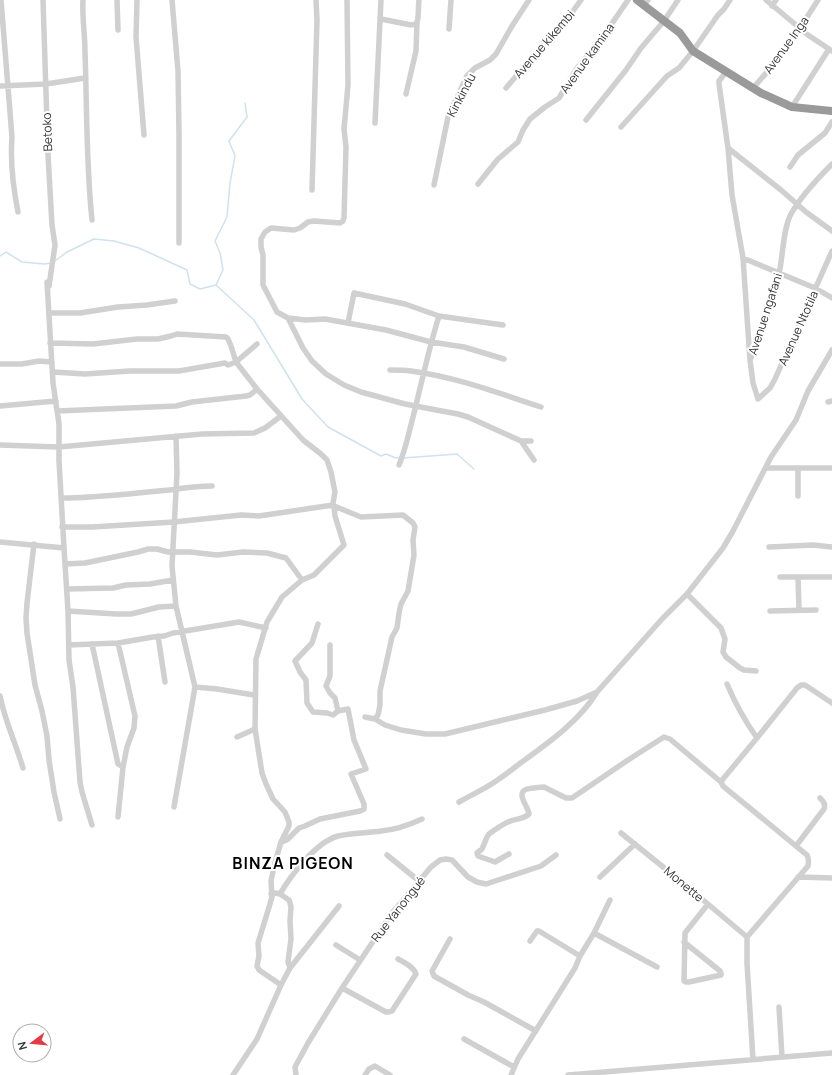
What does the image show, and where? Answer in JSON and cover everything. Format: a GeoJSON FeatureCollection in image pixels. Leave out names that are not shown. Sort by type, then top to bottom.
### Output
{"type":"FeatureCollection","features":[{"type":"Feature","properties":{"kind":"highway"},"geometry":{"type":"LineString","coordinates":[[643,2],[680,33],[693,51],[766,96],[792,107],[832,111]]}},
{"type":"Feature","properties":{"kind":"street"},"geometry":{"type":"LineString","coordinates":[[1,0],[12,137],[11,154],[13,188],[18,212]]}},
{"type":"Feature","properties":{"kind":"street","name":"Betoko"},"geometry":{"type":"LineString","coordinates":[[43,0],[48,154],[52,225],[55,245],[49,286],[47,282],[49,313]]}},
{"type":"Feature","properties":{"kind":"street"},"geometry":{"type":"LineString","coordinates":[[83,0],[89,190],[92,220]]}},
{"type":"Feature","properties":{"kind":"street"},"geometry":{"type":"LineString","coordinates":[[117,0],[118,30]]}},
{"type":"Feature","properties":{"kind":"street"},"geometry":{"type":"LineString","coordinates":[[137,0],[136,37],[144,135]]}},
{"type":"Feature","properties":{"kind":"street"},"geometry":{"type":"LineString","coordinates":[[172,0],[178,71],[180,134],[179,243]]}},
{"type":"Feature","properties":{"kind":"street"},"geometry":{"type":"LineString","coordinates":[[312,190],[317,20],[316,0]]}},
{"type":"Feature","properties":{"kind":"street"},"geometry":{"type":"LineString","coordinates":[[347,0],[348,85],[344,115],[346,147],[344,218],[343,221],[337,223],[314,221],[308,222],[300,228],[294,230],[271,228],[265,232],[261,239],[264,284],[277,312],[288,318],[306,320],[325,319],[386,330],[431,342],[464,347],[504,359]]}},
{"type":"Feature","properties":{"kind":"street"},"geometry":{"type":"LineString","coordinates":[[375,123],[381,0]]}},
{"type":"Feature","properties":{"kind":"street"},"geometry":{"type":"LineString","coordinates":[[406,94],[416,51],[418,0]]}},
{"type":"Feature","properties":{"kind":"street"},"geometry":{"type":"LineString","coordinates":[[449,29],[451,0]]}},
{"type":"Feature","properties":{"kind":"street","name":"Kinkindu"},"geometry":{"type":"LineString","coordinates":[[434,185],[448,117],[468,76],[475,68],[490,60],[496,54],[529,0]]}},
{"type":"Feature","properties":{"kind":"street","name":"Avenue kikembi"},"geometry":{"type":"LineString","coordinates":[[506,88],[581,0]]}},
{"type":"Feature","properties":{"kind":"street","name":"Avenue kamina"},"geometry":{"type":"LineString","coordinates":[[478,184],[498,159],[518,142],[530,119],[558,98],[577,68],[598,44],[628,0]]}},
{"type":"Feature","properties":{"kind":"street"},"geometry":{"type":"LineString","coordinates":[[586,120],[626,70],[678,0]]}},
{"type":"Feature","properties":{"kind":"street"},"geometry":{"type":"LineString","coordinates":[[621,127],[667,76],[679,68],[730,0]]}},
{"type":"Feature","properties":{"kind":"street"},"geometry":{"type":"LineString","coordinates":[[766,0],[808,35],[831,50],[792,107]]}},
{"type":"Feature","properties":{"kind":"street"},"geometry":{"type":"LineString","coordinates":[[772,6],[776,0]]}},
{"type":"Feature","properties":{"kind":"street","name":"Avenue Inga"},"geometry":{"type":"LineString","coordinates":[[753,88],[775,63],[818,0]]}},
{"type":"Feature","properties":{"kind":"street"},"geometry":{"type":"LineString","coordinates":[[381,19],[411,25],[417,22]]}},
{"type":"Feature","properties":{"kind":"street"},"geometry":{"type":"LineString","coordinates":[[726,72],[719,81],[719,84],[728,148],[732,195],[743,258],[750,360]]}},
{"type":"Feature","properties":{"kind":"street"},"geometry":{"type":"LineString","coordinates":[[0,86],[46,84],[85,78]]}},
{"type":"Feature","properties":{"kind":"street"},"geometry":{"type":"LineString","coordinates":[[790,167],[798,155],[825,133],[832,122]]}},
{"type":"Feature","properties":{"kind":"street"},"geometry":{"type":"LineString","coordinates":[[728,148],[832,231]]}},
{"type":"Feature","properties":{"kind":"street","name":"Avenue ngafani"},"geometry":{"type":"LineString","coordinates":[[750,360],[768,313],[779,274],[787,222],[797,204],[817,179],[832,164]]}},
{"type":"Feature","properties":{"kind":"street","name":"Avenue Ntotila"},"geometry":{"type":"LineString","coordinates":[[750,360],[753,383],[758,400],[773,384],[832,251]]}},
{"type":"Feature","properties":{"kind":"street"},"geometry":{"type":"LineString","coordinates":[[743,258],[815,288],[832,298]]}},
{"type":"Feature","properties":{"kind":"street"},"geometry":{"type":"LineString","coordinates":[[348,323],[354,293],[405,304],[439,316],[503,325]]}},
{"type":"Feature","properties":{"kind":"street"},"geometry":{"type":"LineString","coordinates":[[92,825],[80,782],[73,687],[69,660],[67,589],[62,527],[59,447],[60,437],[53,383],[49,313],[80,313],[118,307],[176,301]]}},
{"type":"Feature","properties":{"kind":"street"},"geometry":{"type":"LineString","coordinates":[[399,466],[403,456],[431,342],[439,316]]}},
{"type":"Feature","properties":{"kind":"street"},"geometry":{"type":"LineString","coordinates":[[288,318],[303,348],[312,361],[326,374],[344,385],[361,392],[416,406],[458,414],[521,441],[531,441]]}},
{"type":"Feature","properties":{"kind":"street"},"geometry":{"type":"LineString","coordinates":[[50,343],[93,344],[137,339],[158,339],[177,334],[224,337],[228,340],[236,362],[257,389],[303,440],[327,460],[331,472],[334,492],[335,516],[344,545],[314,574],[302,580],[282,597],[268,622],[256,659],[254,695],[255,729],[262,773],[273,799],[285,812],[289,822],[274,867],[270,904],[258,943],[257,966],[259,970],[281,985]]}},
{"type":"Feature","properties":{"kind":"street"},"geometry":{"type":"LineString","coordinates":[[53,372],[85,374],[130,371],[180,372],[225,363],[228,365],[236,362],[257,344]]}},
{"type":"Feature","properties":{"kind":"street"},"geometry":{"type":"LineString","coordinates":[[459,802],[498,780],[547,744],[585,710],[597,692],[687,594],[723,548],[771,457],[796,420],[808,391],[832,350]]}},
{"type":"Feature","properties":{"kind":"street"},"geometry":{"type":"LineString","coordinates":[[0,364],[22,364],[39,361],[52,362]]}},
{"type":"Feature","properties":{"kind":"street"},"geometry":{"type":"LineString","coordinates":[[390,370],[410,370],[438,375],[541,407]]}},
{"type":"Feature","properties":{"kind":"street"},"geometry":{"type":"LineString","coordinates":[[57,411],[176,406],[192,402],[246,396],[250,395],[257,389]]}},
{"type":"Feature","properties":{"kind":"street"},"geometry":{"type":"LineString","coordinates":[[0,406],[56,401]]}},
{"type":"Feature","properties":{"kind":"street"},"geometry":{"type":"LineString","coordinates":[[0,445],[59,447],[202,434],[254,432],[265,428],[281,416]]}},
{"type":"Feature","properties":{"kind":"street"},"geometry":{"type":"LineString","coordinates":[[174,806],[195,687],[176,606],[173,580],[172,552],[176,489],[176,436]]}},
{"type":"Feature","properties":{"kind":"street"},"geometry":{"type":"LineString","coordinates":[[521,441],[534,460]]}},
{"type":"Feature","properties":{"kind":"street"},"geometry":{"type":"LineString","coordinates":[[766,468],[832,468]]}},
{"type":"Feature","properties":{"kind":"street"},"geometry":{"type":"LineString","coordinates":[[798,468],[798,496]]}},
{"type":"Feature","properties":{"kind":"street"},"geometry":{"type":"LineString","coordinates":[[61,498],[79,498],[197,486],[212,486]]}},
{"type":"Feature","properties":{"kind":"street"},"geometry":{"type":"LineString","coordinates":[[62,527],[92,527],[174,522],[241,515],[259,516],[334,506],[361,517],[403,515],[413,523],[415,527],[413,540],[414,555],[408,591],[399,613],[397,628],[392,637],[380,691],[378,715],[375,719]]}},
{"type":"Feature","properties":{"kind":"street"},"geometry":{"type":"LineString","coordinates":[[0,542],[64,548]]}},
{"type":"Feature","properties":{"kind":"street"},"geometry":{"type":"LineString","coordinates":[[34,544],[27,603],[27,633],[47,736],[51,773],[60,819]]}},
{"type":"Feature","properties":{"kind":"street"},"geometry":{"type":"LineString","coordinates":[[769,547],[814,545],[832,547]]}},
{"type":"Feature","properties":{"kind":"street"},"geometry":{"type":"LineString","coordinates":[[65,564],[85,563],[148,549],[157,549],[168,552],[190,552],[218,555],[243,552],[267,553],[286,558],[302,580]]}},
{"type":"Feature","properties":{"kind":"street"},"geometry":{"type":"LineString","coordinates":[[780,577],[832,577]]}},
{"type":"Feature","properties":{"kind":"street"},"geometry":{"type":"LineString","coordinates":[[798,577],[799,610]]}},
{"type":"Feature","properties":{"kind":"street"},"geometry":{"type":"LineString","coordinates":[[67,589],[112,588],[173,580]]}},
{"type":"Feature","properties":{"kind":"street"},"geometry":{"type":"LineString","coordinates":[[687,594],[721,628],[725,639],[723,652],[726,657],[740,668],[756,671]]}},
{"type":"Feature","properties":{"kind":"street"},"geometry":{"type":"LineString","coordinates":[[68,611],[131,614],[159,607],[176,606]]}},
{"type":"Feature","properties":{"kind":"street"},"geometry":{"type":"LineString","coordinates":[[770,611],[816,610]]}},
{"type":"Feature","properties":{"kind":"street"},"geometry":{"type":"LineString","coordinates":[[69,645],[118,643],[164,636],[173,632],[182,632],[239,622],[266,628]]}},
{"type":"Feature","properties":{"kind":"street"},"geometry":{"type":"LineString","coordinates":[[282,842],[288,839],[299,828],[320,819],[364,809],[364,804],[352,774],[366,769],[354,740],[348,709],[338,711],[333,715],[328,713],[313,712],[307,703],[306,680],[295,661],[312,643],[318,624]]}},
{"type":"Feature","properties":{"kind":"street"},"geometry":{"type":"LineString","coordinates":[[158,636],[165,682]]}},
{"type":"Feature","properties":{"kind":"street"},"geometry":{"type":"LineString","coordinates":[[118,643],[135,716],[134,728],[127,747],[123,767],[118,817]]}},
{"type":"Feature","properties":{"kind":"street"},"geometry":{"type":"LineString","coordinates":[[92,644],[118,764],[123,767]]}},
{"type":"Feature","properties":{"kind":"street"},"geometry":{"type":"LineString","coordinates":[[330,645],[330,676],[326,686],[335,698],[338,711]]}},
{"type":"Feature","properties":{"kind":"street"},"geometry":{"type":"LineString","coordinates":[[727,684],[746,723],[757,738]]}},
{"type":"Feature","properties":{"kind":"street"},"geometry":{"type":"LineString","coordinates":[[721,782],[801,685],[805,685],[832,703]]}},
{"type":"Feature","properties":{"kind":"street"},"geometry":{"type":"LineString","coordinates":[[195,687],[254,695]]}},
{"type":"Feature","properties":{"kind":"street"},"geometry":{"type":"LineString","coordinates":[[365,717],[375,719],[385,725],[401,730],[426,734],[445,734],[545,710],[577,701],[597,692]]}},
{"type":"Feature","properties":{"kind":"street"},"geometry":{"type":"LineString","coordinates":[[0,696],[7,724],[23,768]]}},
{"type":"Feature","properties":{"kind":"street"},"geometry":{"type":"LineString","coordinates":[[236,737],[255,729]]}},
{"type":"Feature","properties":{"kind":"street"},"geometry":{"type":"LineString","coordinates":[[509,854],[495,862],[478,856],[478,853],[482,849],[489,834],[507,822],[523,819],[529,814],[522,792],[536,787],[544,787],[566,798],[572,798],[664,737],[670,739],[721,782],[723,786],[807,855],[809,861],[808,866],[747,937],[747,963],[753,1060]]}},
{"type":"Feature","properties":{"kind":"street"},"geometry":{"type":"LineString","coordinates":[[796,846],[824,809],[825,804],[820,798]]}},
{"type":"Feature","properties":{"kind":"street"},"geometry":{"type":"LineString","coordinates":[[280,894],[301,864],[313,852],[333,838],[350,834],[390,830],[406,826],[422,819]]}},
{"type":"Feature","properties":{"kind":"street","name":"Monette"},"geometry":{"type":"LineString","coordinates":[[621,833],[747,937]]}},
{"type":"Feature","properties":{"kind":"street"},"geometry":{"type":"LineString","coordinates":[[600,877],[635,844]]}},
{"type":"Feature","properties":{"kind":"street"},"geometry":{"type":"LineString","coordinates":[[387,855],[419,881]]}},
{"type":"Feature","properties":{"kind":"street","name":"Rue Yanongué"},"geometry":{"type":"LineString","coordinates":[[296,1075],[295,1067],[308,1043],[360,960],[392,913],[436,863],[440,860],[452,860],[468,877],[477,882],[486,884],[541,866],[556,855]]}},
{"type":"Feature","properties":{"kind":"street"},"geometry":{"type":"LineString","coordinates":[[798,877],[832,878]]}},
{"type":"Feature","properties":{"kind":"street"},"geometry":{"type":"LineString","coordinates":[[271,894],[276,892],[280,894],[288,900],[291,907],[291,939],[288,962],[290,968]]}},
{"type":"Feature","properties":{"kind":"street"},"geometry":{"type":"LineString","coordinates":[[511,1075],[514,1067],[575,968],[610,900]]}},
{"type":"Feature","properties":{"kind":"street"},"geometry":{"type":"LineString","coordinates":[[684,942],[720,971],[720,975],[686,982],[684,978],[684,942],[685,932],[708,904]]}},
{"type":"Feature","properties":{"kind":"street"},"geometry":{"type":"LineString","coordinates":[[233,1075],[257,1039],[290,968],[339,906]]}},
{"type":"Feature","properties":{"kind":"street"},"geometry":{"type":"LineString","coordinates":[[530,941],[537,931],[539,931],[580,956]]}},
{"type":"Feature","properties":{"kind":"street"},"geometry":{"type":"LineString","coordinates":[[594,933],[656,967]]}},
{"type":"Feature","properties":{"kind":"street"},"geometry":{"type":"LineString","coordinates":[[450,939],[432,971],[434,976],[536,1031]]}},
{"type":"Feature","properties":{"kind":"street"},"geometry":{"type":"LineString","coordinates":[[336,945],[360,960]]}},
{"type":"Feature","properties":{"kind":"street"},"geometry":{"type":"LineString","coordinates":[[342,988],[386,1012],[392,1011],[416,974],[414,969],[398,959]]}},
{"type":"Feature","properties":{"kind":"street"},"geometry":{"type":"LineString","coordinates":[[779,1007],[782,1057]]}},
{"type":"Feature","properties":{"kind":"street"},"geometry":{"type":"LineString","coordinates":[[464,1039],[514,1067]]}},
{"type":"Feature","properties":{"kind":"street"},"geometry":{"type":"LineString","coordinates":[[568,1075],[832,1053]]}},
{"type":"Feature","properties":{"kind":"street"},"geometry":{"type":"LineString","coordinates":[[365,1075],[369,1069],[374,1066],[390,1075]]}},
{"type":"Feature","properties":{"kind":"waterway"},"geometry":{"type":"LineString","coordinates":[[216,285],[223,270],[220,253],[215,241],[227,217],[230,183],[235,156],[229,141],[247,117],[245,103]]}},
{"type":"Feature","properties":{"kind":"waterway"},"geometry":{"type":"LineString","coordinates":[[55,261],[67,252],[94,239],[114,241],[139,248],[187,270],[190,284],[200,289],[216,285]]}},
{"type":"Feature","properties":{"kind":"waterway"},"geometry":{"type":"LineString","coordinates":[[0,256],[6,252],[22,262],[44,264],[52,263]]}},
{"type":"Feature","properties":{"kind":"waterway"},"geometry":{"type":"LineString","coordinates":[[216,285],[254,320],[302,399],[328,427],[381,456],[386,454],[399,458]]}},
{"type":"Feature","properties":{"kind":"waterway"},"geometry":{"type":"LineString","coordinates":[[403,458],[457,454],[474,469]]}},
{"type":"Feature","properties":{"kind":"district","name":"BINZA PIGEON"},"geometry":{"type":"Point","coordinates":[293,863]}}]}
